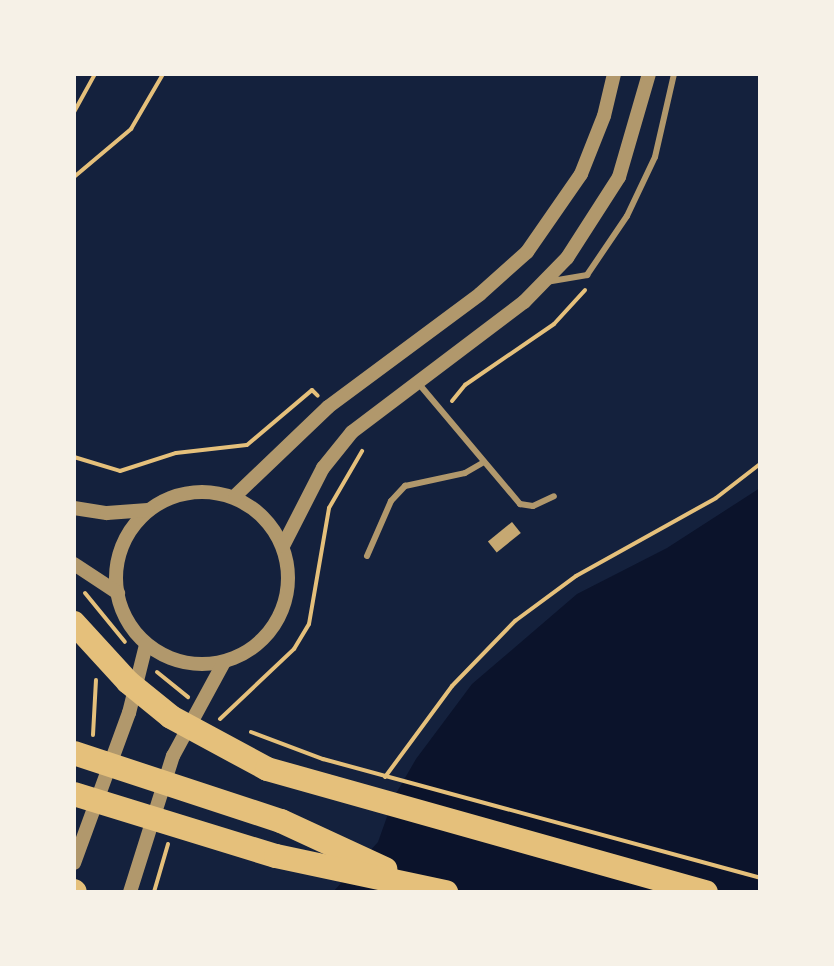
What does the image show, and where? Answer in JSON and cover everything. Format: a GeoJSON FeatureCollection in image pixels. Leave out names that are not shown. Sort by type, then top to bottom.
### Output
{"type":"FeatureCollection","features":[{"type":"Feature","properties":{"kind":"highway"},"geometry":{"type":"LineString","coordinates":[[74,623],[128,682],[171,717],[267,769],[706,892]]}},
{"type":"Feature","properties":{"kind":"highway"},"geometry":{"type":"LineString","coordinates":[[82,749],[281,821],[435,890]]}},
{"type":"Feature","properties":{"kind":"highway"},"geometry":{"type":"LineString","coordinates":[[74,794],[276,856],[435,890]]}},
{"type":"Feature","properties":{"kind":"street"},"geometry":{"type":"LineString","coordinates":[[235,496],[328,407],[480,294],[527,252],[581,174],[614,74]]}},
{"type":"Feature","properties":{"kind":"street"},"geometry":{"type":"LineString","coordinates":[[283,546],[336,450],[368,417],[546,282],[587,233],[619,177],[649,74]]}},
{"type":"Feature","properties":{"kind":"street"},"geometry":{"type":"LineString","coordinates":[[74,508],[107,513],[148,510],[181,493],[218,491],[235,496],[263,515],[283,546],[285,594],[273,623],[253,647],[224,662],[191,665],[146,645],[127,621],[118,593],[120,557],[148,510]]}},
{"type":"Feature","properties":{"kind":"street"},"geometry":{"type":"LineString","coordinates":[[74,564],[118,593]]}},
{"type":"Feature","properties":{"kind":"street"},"geometry":{"type":"LineString","coordinates":[[74,863],[129,713],[146,645]]}},
{"type":"Feature","properties":{"kind":"street"},"geometry":{"type":"LineString","coordinates":[[130,892],[173,756],[224,662]]}},
{"type":"Feature","properties":{"kind":"lane"},"geometry":{"type":"LineString","coordinates":[[546,282],[587,275],[627,216],[655,157],[674,74]]}},
{"type":"Feature","properties":{"kind":"lane"},"geometry":{"type":"LineString","coordinates":[[417,381],[524,506],[554,496]]}},
{"type":"Feature","properties":{"kind":"lane"},"geometry":{"type":"LineString","coordinates":[[367,556],[391,501],[405,486],[465,473],[484,462]]}},
{"type":"Feature","properties":{"kind":"path"},"geometry":{"type":"LineString","coordinates":[[74,112],[95,74]]}},
{"type":"Feature","properties":{"kind":"path"},"geometry":{"type":"LineString","coordinates":[[74,177],[131,129],[163,74]]}},
{"type":"Feature","properties":{"kind":"path"},"geometry":{"type":"LineString","coordinates":[[74,457],[120,471],[176,453],[247,445],[312,390]]}},
{"type":"Feature","properties":{"kind":"path"},"geometry":{"type":"LineString","coordinates":[[383,780],[452,686],[515,621],[576,576],[716,498],[760,464]]}},
{"type":"Feature","properties":{"kind":"path"},"geometry":{"type":"LineString","coordinates":[[80,587],[130,648]]}},
{"type":"Feature","properties":{"kind":"path"},"geometry":{"type":"LineString","coordinates":[[82,749],[99,695],[94,669]]}},
{"type":"Feature","properties":{"kind":"path"},"geometry":{"type":"LineString","coordinates":[[154,669],[191,698]]}},
{"type":"Feature","properties":{"kind":"path"},"geometry":{"type":"LineString","coordinates":[[217,715],[230,723]]}},
{"type":"Feature","properties":{"kind":"path"},"geometry":{"type":"LineString","coordinates":[[242,728],[323,759],[760,878]]}},
{"type":"Feature","properties":{"kind":"water"},"geometry":{"type":"Polygon","coordinates":[[[760,488],[760,892],[333,892],[378,842],[394,797],[416,759],[472,684],[577,594],[667,548],[760,488]]]}},
{"type":"Feature","properties":{"kind":"building"},"geometry":{"type":"Polygon","coordinates":[[[512,522],[521,533],[497,552],[488,542],[512,522]]]}}]}
